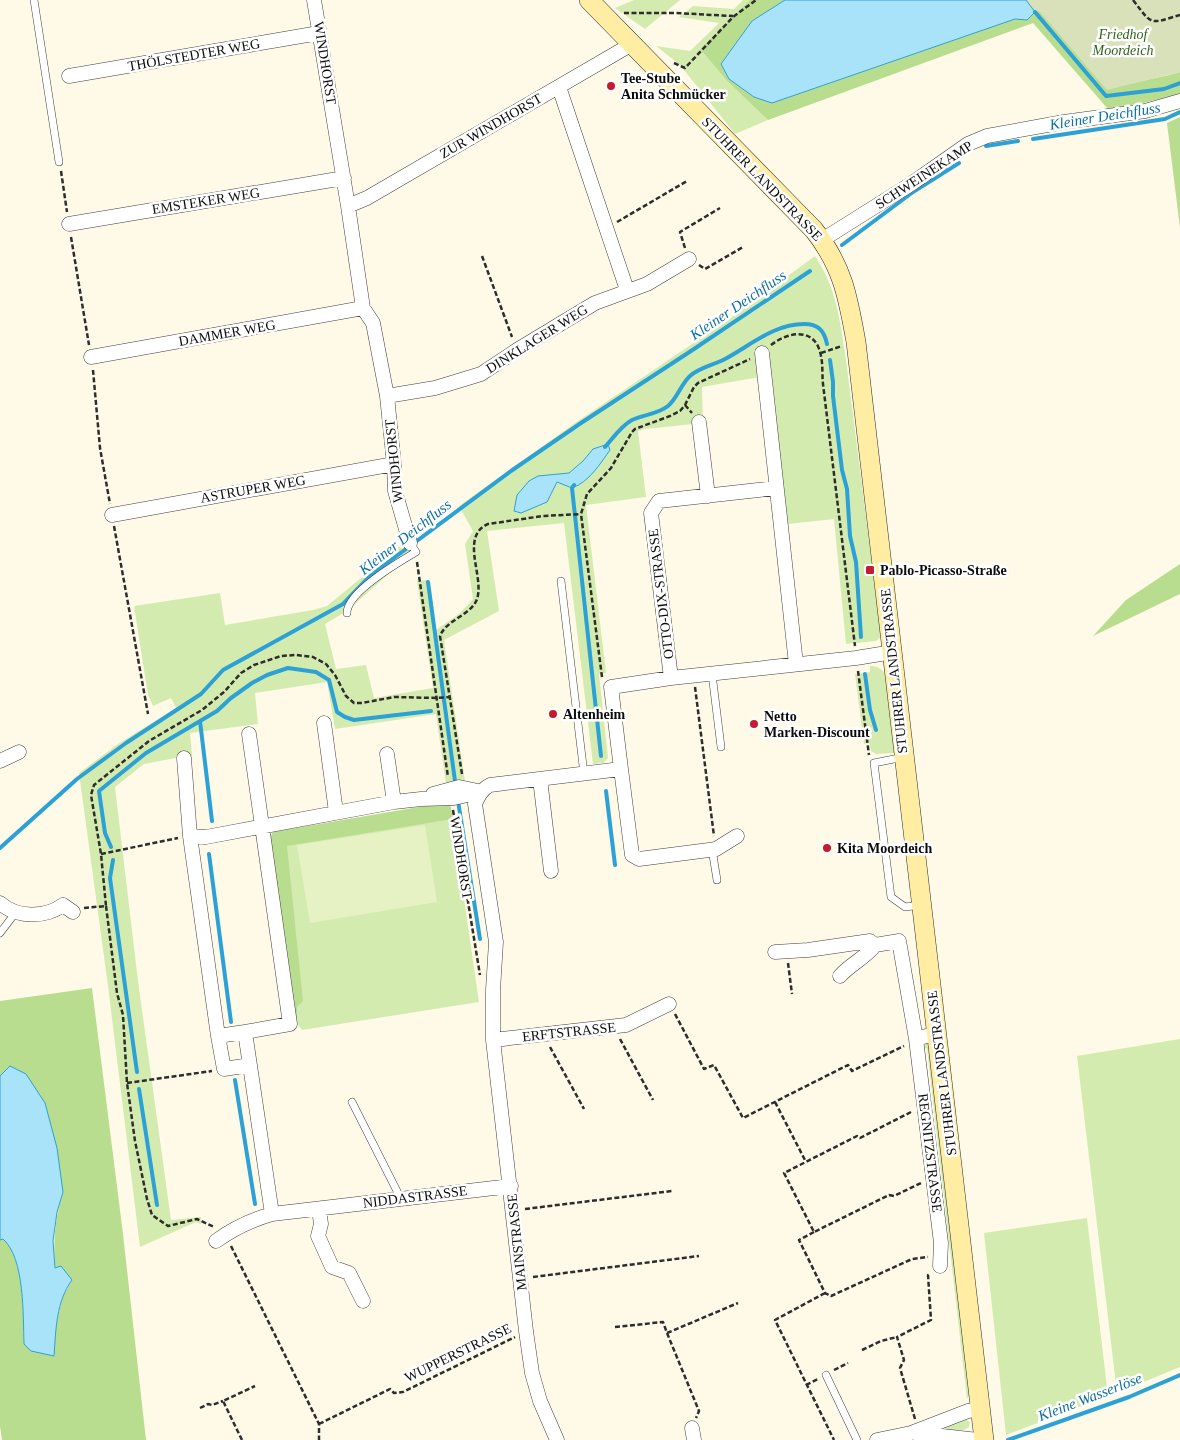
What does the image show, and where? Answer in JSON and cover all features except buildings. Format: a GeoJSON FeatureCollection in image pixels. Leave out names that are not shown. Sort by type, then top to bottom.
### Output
{"type":"FeatureCollection","features":[{"type":"Feature","properties":{"kind":"main road","name":"STUHRER LANDSTRASSE"},"geometry":{"type":"LineString","coordinates":[[589,0],[822,240],[832,255],[844,283],[856,342],[984,1440]]}},
{"type":"Feature","properties":{"kind":"street","name":"WINDHORST"},"geometry":{"type":"LineString","coordinates":[[314,0],[344,178],[363,308],[373,323],[387,396],[395,491],[413,547]]}},
{"type":"Feature","properties":{"kind":"street","name":"THÖLSTEDTER WEG"},"geometry":{"type":"LineString","coordinates":[[69,76],[319,33]]}},
{"type":"Feature","properties":{"kind":"street","name":"ZUR WINDHORST"},"geometry":{"type":"LineString","coordinates":[[348,206],[367,198],[632,44]]}},
{"type":"Feature","properties":{"kind":"street"},"geometry":{"type":"LineString","coordinates":[[559,87],[627,290]]}},
{"type":"Feature","properties":{"kind":"street","name":"SCHWEINEKAMP"},"geometry":{"type":"LineString","coordinates":[[822,240],[911,184],[968,144],[987,136],[1145,111],[1180,101]]}},
{"type":"Feature","properties":{"kind":"street","name":"EMSTEKER WEG"},"geometry":{"type":"LineString","coordinates":[[69,224],[344,178]]}},
{"type":"Feature","properties":{"kind":"street","name":"DINKLAGER WEG"},"geometry":{"type":"LineString","coordinates":[[387,396],[435,388],[481,374],[595,303],[647,284],[689,259]]}},
{"type":"Feature","properties":{"kind":"street","name":"DAMMER WEG"},"geometry":{"type":"LineString","coordinates":[[91,357],[363,308]]}},
{"type":"Feature","properties":{"kind":"street"},"geometry":{"type":"LineString","coordinates":[[762,353],[796,664]]}},
{"type":"Feature","properties":{"kind":"street"},"geometry":{"type":"LineString","coordinates":[[699,422],[708,496]]}},
{"type":"Feature","properties":{"kind":"street","name":"ASTRUPER WEG"},"geometry":{"type":"LineString","coordinates":[[112,515],[394,464]]}},
{"type":"Feature","properties":{"kind":"street","name":"OTTO-DIX-STRASSE"},"geometry":{"type":"LineString","coordinates":[[671,678],[651,513],[659,501],[776,488]]}},
{"type":"Feature","properties":{"kind":"street"},"geometry":{"type":"LineString","coordinates":[[737,836],[714,849],[639,858],[632,855],[611,687],[671,678],[856,658],[893,652]]}},
{"type":"Feature","properties":{"kind":"street"},"geometry":{"type":"LineString","coordinates":[[324,723],[336,812]]}},
{"type":"Feature","properties":{"kind":"street"},"geometry":{"type":"LineString","coordinates":[[218,1036],[290,1024],[249,734]]}},
{"type":"Feature","properties":{"kind":"street"},"geometry":{"type":"LineString","coordinates":[[0,762],[19,752]]}},
{"type":"Feature","properties":{"kind":"street"},"geometry":{"type":"LineString","coordinates":[[387,754],[394,802]]}},
{"type":"Feature","properties":{"kind":"street"},"geometry":{"type":"LineString","coordinates":[[184,758],[190,836],[224,1069],[250,1065]]}},
{"type":"Feature","properties":{"kind":"street"},"geometry":{"type":"LineString","coordinates":[[190,836],[206,837],[262,825],[421,799],[455,791],[481,792],[490,785],[621,769]]}},
{"type":"Feature","properties":{"kind":"street"},"geometry":{"type":"LineString","coordinates":[[540,779],[552,870]]}},
{"type":"Feature","properties":{"kind":"street","name":"MAINSTRASSE"},"geometry":{"type":"LineString","coordinates":[[481,792],[476,804],[496,942],[493,990],[493,1040],[514,1211],[526,1331],[532,1374],[540,1401],[557,1440]]}},
{"type":"Feature","properties":{"kind":"street"},"geometry":{"type":"LineString","coordinates":[[0,903],[16,912],[40,914],[54,911],[63,905],[73,912]]}},
{"type":"Feature","properties":{"kind":"street","name":"REGNITZSTRASSE"},"geometry":{"type":"LineString","coordinates":[[781,952],[870,941],[875,945],[899,941],[916,1040],[941,1243],[940,1261]]}},
{"type":"Feature","properties":{"kind":"street"},"geometry":{"type":"LineString","coordinates":[[840,976],[855,961],[871,951],[875,945]]}},
{"type":"Feature","properties":{"kind":"street","name":"ERFTSTRASSE"},"geometry":{"type":"LineString","coordinates":[[493,1040],[626,1025],[669,1004]]}},
{"type":"Feature","properties":{"kind":"street"},"geometry":{"type":"LineString","coordinates":[[245,1032],[272,1214]]}},
{"type":"Feature","properties":{"kind":"street"},"geometry":{"type":"LineString","coordinates":[[916,1040],[937,1033]]}},
{"type":"Feature","properties":{"kind":"street","name":"NIDDASTRASSE"},"geometry":{"type":"LineString","coordinates":[[220,1238],[250,1220],[272,1214],[511,1186]]}},
{"type":"Feature","properties":{"kind":"street"},"geometry":{"type":"LineString","coordinates":[[319,1209],[321,1224],[318,1236],[332,1267],[348,1273],[363,1301]]}},
{"type":"Feature","properties":{"kind":"street"},"geometry":{"type":"LineString","coordinates":[[877,1440],[915,1432],[968,1411],[981,1409]]}},
{"type":"Feature","properties":{"kind":"street"},"geometry":{"type":"LineString","coordinates":[[915,1432],[978,1440]]}},
{"type":"Feature","properties":{"kind":"lane"},"geometry":{"type":"LineString","coordinates":[[34,0],[59,162]]}},
{"type":"Feature","properties":{"kind":"lane"},"geometry":{"type":"LineString","coordinates":[[347,613],[350,603],[369,584],[413,547]]}},
{"type":"Feature","properties":{"kind":"lane"},"geometry":{"type":"LineString","coordinates":[[561,581],[584,774]]}},
{"type":"Feature","properties":{"kind":"lane"},"geometry":{"type":"LineString","coordinates":[[712,674],[720,747]]}},
{"type":"Feature","properties":{"kind":"lane"},"geometry":{"type":"LineString","coordinates":[[904,757],[874,763],[891,897],[905,907],[922,905]]}},
{"type":"Feature","properties":{"kind":"lane"},"geometry":{"type":"LineString","coordinates":[[714,849],[717,880]]}},
{"type":"Feature","properties":{"kind":"lane"},"geometry":{"type":"LineString","coordinates":[[0,933],[16,912]]}},
{"type":"Feature","properties":{"kind":"lane"},"geometry":{"type":"LineString","coordinates":[[352,1102],[401,1199]]}},
{"type":"Feature","properties":{"kind":"lane"},"geometry":{"type":"LineString","coordinates":[[826,1375],[857,1440]]}},
{"type":"Feature","properties":{"kind":"path"},"geometry":{"type":"LineString","coordinates":[[672,62],[686,68],[733,16],[756,0]]}},
{"type":"Feature","properties":{"kind":"path"},"geometry":{"type":"LineString","coordinates":[[1133,0],[1148,19],[1154,22],[1180,15]]}},
{"type":"Feature","properties":{"kind":"path"},"geometry":{"type":"LineString","coordinates":[[602,14],[634,12],[733,16]]}},
{"type":"Feature","properties":{"kind":"path"},"geometry":{"type":"LineString","coordinates":[[605,228],[687,181]]}},
{"type":"Feature","properties":{"kind":"path"},"geometry":{"type":"LineString","coordinates":[[720,208],[680,232],[689,259],[705,269],[743,247]]}},
{"type":"Feature","properties":{"kind":"path"},"geometry":{"type":"LineString","coordinates":[[482,256],[517,350]]}},
{"type":"Feature","properties":{"kind":"path"},"geometry":{"type":"LineString","coordinates":[[81,299],[91,357],[100,448],[148,714]]}},
{"type":"Feature","properties":{"kind":"path"},"geometry":{"type":"LineString","coordinates":[[611,687],[602,680],[581,514],[587,494],[611,468],[635,429],[680,411],[698,382],[762,353],[774,343],[797,334],[804,334],[817,344],[820,353],[867,747],[874,763]]}},
{"type":"Feature","properties":{"kind":"path"},"geometry":{"type":"LineString","coordinates":[[820,353],[856,342]]}},
{"type":"Feature","properties":{"kind":"path"},"geometry":{"type":"LineString","coordinates":[[455,791],[450,697],[440,636],[444,628],[467,611],[478,598],[479,581],[474,544],[478,532],[483,526],[498,522],[543,516],[581,514]]}},
{"type":"Feature","properties":{"kind":"path","name":"WINDHORST"},"geometry":{"type":"LineString","coordinates":[[413,547],[436,698],[455,791],[481,983]]}},
{"type":"Feature","properties":{"kind":"path"},"geometry":{"type":"LineString","coordinates":[[319,1440],[319,1424],[232,1248],[220,1238],[214,1227],[197,1219],[168,1226],[152,1215],[136,1150],[127,1083],[123,1015],[117,993],[101,854],[91,795],[94,785],[149,741],[202,710],[224,692],[242,673],[254,665],[281,656],[313,657],[326,664],[338,679],[346,696],[354,703],[394,697],[450,697]]}},
{"type":"Feature","properties":{"kind":"path"},"geometry":{"type":"LineString","coordinates":[[694,676],[714,849]]}},
{"type":"Feature","properties":{"kind":"path"},"geometry":{"type":"LineString","coordinates":[[101,854],[190,836]]}},
{"type":"Feature","properties":{"kind":"path"},"geometry":{"type":"LineString","coordinates":[[73,912],[86,908],[106,906]]}},
{"type":"Feature","properties":{"kind":"path"},"geometry":{"type":"LineString","coordinates":[[781,952],[792,994]]}},
{"type":"Feature","properties":{"kind":"path"},"geometry":{"type":"LineString","coordinates":[[669,1004],[704,1069],[714,1065],[743,1118],[848,1065],[852,1071],[916,1040]]}},
{"type":"Feature","properties":{"kind":"path"},"geometry":{"type":"LineString","coordinates":[[614,1027],[653,1100]]}},
{"type":"Feature","properties":{"kind":"path"},"geometry":{"type":"LineString","coordinates":[[543,1034],[584,1109]]}},
{"type":"Feature","properties":{"kind":"path"},"geometry":{"type":"LineString","coordinates":[[127,1083],[224,1069]]}},
{"type":"Feature","properties":{"kind":"path"},"geometry":{"type":"LineString","coordinates":[[775,1102],[806,1162]]}},
{"type":"Feature","properties":{"kind":"path"},"geometry":{"type":"LineString","coordinates":[[814,1232],[784,1173],[857,1136],[860,1138],[924,1106]]}},
{"type":"Feature","properties":{"kind":"path"},"geometry":{"type":"LineString","coordinates":[[933,1177],[894,1196],[889,1195],[799,1240],[825,1293],[831,1296],[912,1259],[940,1261]]}},
{"type":"Feature","properties":{"kind":"path"},"geometry":{"type":"LineString","coordinates":[[514,1211],[672,1191]]}},
{"type":"Feature","properties":{"kind":"path"},"geometry":{"type":"LineString","coordinates":[[521,1278],[699,1256]]}},
{"type":"Feature","properties":{"kind":"path"},"geometry":{"type":"LineString","coordinates":[[862,1350],[881,1340],[897,1337],[931,1320],[928,1275],[940,1261]]}},
{"type":"Feature","properties":{"kind":"path"},"geometry":{"type":"LineString","coordinates":[[825,1293],[775,1320],[834,1440]]}},
{"type":"Feature","properties":{"kind":"path"},"geometry":{"type":"LineString","coordinates":[[667,1334],[738,1303]]}},
{"type":"Feature","properties":{"kind":"path"},"geometry":{"type":"LineString","coordinates":[[615,1327],[663,1322],[699,1411],[693,1434]]}},
{"type":"Feature","properties":{"kind":"path","name":"WUPPERSTRASSE"},"geometry":{"type":"LineString","coordinates":[[319,1424],[390,1389],[394,1393],[404,1392],[526,1331]]}},
{"type":"Feature","properties":{"kind":"path"},"geometry":{"type":"LineString","coordinates":[[897,1337],[904,1360],[900,1368],[915,1432]]}},
{"type":"Feature","properties":{"kind":"path"},"geometry":{"type":"LineString","coordinates":[[200,1408],[223,1401],[255,1386]]}},
{"type":"Feature","properties":{"kind":"path"},"geometry":{"type":"LineString","coordinates":[[223,1401],[242,1440]]}},
{"type":"Feature","properties":{"kind":"green space"},"geometry":{"type":"Polygon","coordinates":[[[634,0],[680,0],[645,29],[615,8],[634,0]]]}},
{"type":"Feature","properties":{"kind":"green space"},"geometry":{"type":"Polygon","coordinates":[[[743,0],[750,0],[700,49],[727,81],[768,120],[735,134],[680,65],[656,46],[690,51],[719,23],[679,17],[693,6],[734,9],[743,0]]]}},
{"type":"Feature","properties":{"kind":"green space"},"geometry":{"type":"Polygon","coordinates":[[[750,0],[785,0],[752,21],[721,64],[729,79],[754,97],[772,103],[1015,19],[1027,20],[1035,12],[1026,0],[1038,0],[1113,87],[1180,72],[1180,94],[1108,109],[1033,23],[768,120],[727,81],[700,49],[750,0]]]}},
{"type":"Feature","properties":{"kind":"green space","name":"Friedhof Moordeich"},"geometry":{"type":"Polygon","coordinates":[[[1026,0],[1180,0],[1180,72],[1107,90],[1040,12],[1032,8],[1026,0]]]}},
{"type":"Feature","properties":{"kind":"green space"},"geometry":{"type":"Polygon","coordinates":[[[1180,117],[1180,228],[1167,123],[1180,117]]]}},
{"type":"Feature","properties":{"kind":"green space"},"geometry":{"type":"Polygon","coordinates":[[[815,256],[828,279],[832,291],[845,352],[881,637],[876,641],[846,644],[834,519],[788,524],[768,361],[760,377],[702,387],[703,423],[638,431],[646,497],[586,505],[606,673],[599,674],[608,758],[603,763],[593,764],[564,523],[487,531],[499,611],[444,640],[465,781],[446,784],[436,714],[335,729],[327,682],[255,693],[258,724],[190,733],[192,755],[144,764],[115,787],[138,981],[171,1220],[201,1217],[201,1224],[196,1222],[140,1247],[108,986],[79,773],[118,744],[176,708],[171,698],[153,706],[148,695],[134,606],[220,593],[225,625],[313,610],[327,606],[406,541],[412,553],[347,611],[325,624],[336,669],[366,665],[374,698],[433,688],[417,581],[429,580],[436,630],[460,613],[473,599],[465,544],[473,531],[459,506],[575,423],[732,317],[815,256]]]}},
{"type":"Feature","properties":{"kind":"green space"},"geometry":{"type":"Polygon","coordinates":[[[1180,564],[1180,594],[1093,636],[1126,600],[1180,564]]]}},
{"type":"Feature","properties":{"kind":"green space"},"geometry":{"type":"Polygon","coordinates":[[[870,666],[879,668],[885,674],[894,753],[876,754],[871,751],[869,743],[864,744],[855,674],[870,672],[870,666]]]}},
{"type":"Feature","properties":{"kind":"green space"},"geometry":{"type":"Polygon","coordinates":[[[450,803],[479,1002],[302,1030],[294,1020],[273,832],[450,803]]]}},
{"type":"Feature","properties":{"kind":"green space"},"geometry":{"type":"Polygon","coordinates":[[[450,803],[453,819],[287,846],[303,1001],[297,1007],[297,1026],[294,1020],[269,839],[273,832],[450,803]]]}},
{"type":"Feature","properties":{"kind":"green space"},"geometry":{"type":"Polygon","coordinates":[[[425,825],[437,902],[310,923],[297,845],[425,825]]]}},
{"type":"Feature","properties":{"kind":"green space"},"geometry":{"type":"Polygon","coordinates":[[[92,988],[123,1234],[146,1440],[2,1440],[0,1426],[0,1240],[3,1239],[10,1248],[19,1274],[23,1304],[24,1344],[57,1321],[62,1298],[72,1280],[55,1268],[55,1230],[63,1192],[10,1067],[0,1076],[0,1001],[92,988]]]}},
{"type":"Feature","properties":{"kind":"green space"},"geometry":{"type":"Polygon","coordinates":[[[1180,1039],[1180,1367],[1117,1393],[1077,1056],[1180,1039]]]}},
{"type":"Feature","properties":{"kind":"green space"},"geometry":{"type":"Polygon","coordinates":[[[925,1044],[930,1044],[971,1392],[967,1399],[927,1048],[922,1049],[925,1044]]]}},
{"type":"Feature","properties":{"kind":"green space"},"geometry":{"type":"Polygon","coordinates":[[[1087,1218],[1108,1396],[1006,1435],[984,1233],[1087,1218]]]}},
{"type":"Feature","properties":{"kind":"green space"},"geometry":{"type":"Polygon","coordinates":[[[961,1420],[967,1420],[970,1423],[969,1427],[964,1430],[928,1432],[961,1420]]]}},
{"type":"Feature","properties":{"kind":"water"},"geometry":{"type":"Polygon","coordinates":[[[785,0],[1026,0],[1035,12],[1027,20],[1015,19],[772,103],[754,97],[729,79],[721,64],[752,21],[785,0]]]}},
{"type":"Feature","properties":{"kind":"water"},"geometry":{"type":"Polygon","coordinates":[[[608,444],[610,450],[584,482],[572,488],[557,482],[547,502],[521,513],[514,511],[517,495],[529,481],[538,476],[569,473],[593,449],[608,444]]]}},
{"type":"Feature","properties":{"kind":"water"},"geometry":{"type":"Polygon","coordinates":[[[10,1066],[26,1074],[45,1103],[57,1148],[63,1192],[57,1212],[53,1241],[55,1268],[61,1266],[72,1280],[60,1307],[56,1326],[54,1356],[31,1351],[24,1344],[23,1304],[19,1273],[10,1248],[3,1239],[0,1240],[0,1076],[10,1066]]]}},
{"type":"Feature","properties":{"kind":"waterway"},"geometry":{"type":"LineString","coordinates":[[1035,12],[1106,96],[1164,89],[1180,83]]}},
{"type":"Feature","properties":{"kind":"waterway","name":"Kleiner Deichfluss"},"geometry":{"type":"LineString","coordinates":[[1033,139],[1165,119],[1180,112]]}},
{"type":"Feature","properties":{"kind":"waterway","name":"Kleiner Deichfluss"},"geometry":{"type":"LineString","coordinates":[[986,146],[1018,141]]}},
{"type":"Feature","properties":{"kind":"waterway","name":"Kleiner Deichfluss"},"geometry":{"type":"LineString","coordinates":[[842,245],[913,192],[959,163]]}},
{"type":"Feature","properties":{"kind":"waterway","name":"Kleiner Deichfluss"},"geometry":{"type":"LineString","coordinates":[[0,848],[77,779],[126,743],[201,694],[223,670],[343,604],[371,575],[511,471],[810,271]]}},
{"type":"Feature","properties":{"kind":"waterway"},"geometry":{"type":"LineString","coordinates":[[605,447],[617,432],[632,420],[660,411],[668,406],[687,379],[694,373],[725,359],[773,331],[793,325],[813,325],[820,329],[827,344]]}},
{"type":"Feature","properties":{"kind":"waterway"},"geometry":{"type":"LineString","coordinates":[[830,360],[842,470],[847,489],[850,536],[856,562],[861,637]]}},
{"type":"Feature","properties":{"kind":"waterway"},"geometry":{"type":"LineString","coordinates":[[574,485],[572,488],[601,756]]}},
{"type":"Feature","properties":{"kind":"waterway"},"geometry":{"type":"LineString","coordinates":[[428,582],[455,781]]}},
{"type":"Feature","properties":{"kind":"waterway"},"geometry":{"type":"LineString","coordinates":[[111,847],[105,833],[99,791],[146,753],[217,711],[231,698],[267,675],[288,668],[316,672],[329,680],[337,712],[354,720],[431,711]]}},
{"type":"Feature","properties":{"kind":"waterway"},"geometry":{"type":"LineString","coordinates":[[865,674],[870,710],[876,730]]}},
{"type":"Feature","properties":{"kind":"waterway"},"geometry":{"type":"LineString","coordinates":[[200,721],[212,821]]}},
{"type":"Feature","properties":{"kind":"waterway"},"geometry":{"type":"LineString","coordinates":[[606,791],[615,865]]}},
{"type":"Feature","properties":{"kind":"waterway"},"geometry":{"type":"LineString","coordinates":[[458,801],[480,939]]}},
{"type":"Feature","properties":{"kind":"waterway"},"geometry":{"type":"LineString","coordinates":[[209,854],[231,1022]]}},
{"type":"Feature","properties":{"kind":"waterway"},"geometry":{"type":"LineString","coordinates":[[113,860],[110,878],[137,1072]]}},
{"type":"Feature","properties":{"kind":"waterway"},"geometry":{"type":"LineString","coordinates":[[235,1080],[255,1204]]}},
{"type":"Feature","properties":{"kind":"waterway"},"geometry":{"type":"LineString","coordinates":[[139,1089],[157,1205]]}},
{"type":"Feature","properties":{"kind":"waterway","name":"Kleine Wasserlöse"},"geometry":{"type":"LineString","coordinates":[[1008,1440],[1129,1397],[1180,1375]]}},
{"type":"Feature","properties":{"kind":"place","name":"Tee-Stube Anita Schmücker"},"geometry":{"type":"Point","coordinates":[611,86]}},
{"type":"Feature","properties":{"kind":"place","name":"Pablo-Picasso-Straße"},"geometry":{"type":"Point","coordinates":[870,570]}},
{"type":"Feature","properties":{"kind":"place","name":"Altenheim"},"geometry":{"type":"Point","coordinates":[553,714]}},
{"type":"Feature","properties":{"kind":"place","name":"Netto Marken-Discount"},"geometry":{"type":"Point","coordinates":[754,724]}},
{"type":"Feature","properties":{"kind":"place","name":"Kita Moordeich"},"geometry":{"type":"Point","coordinates":[827,848]}}]}
